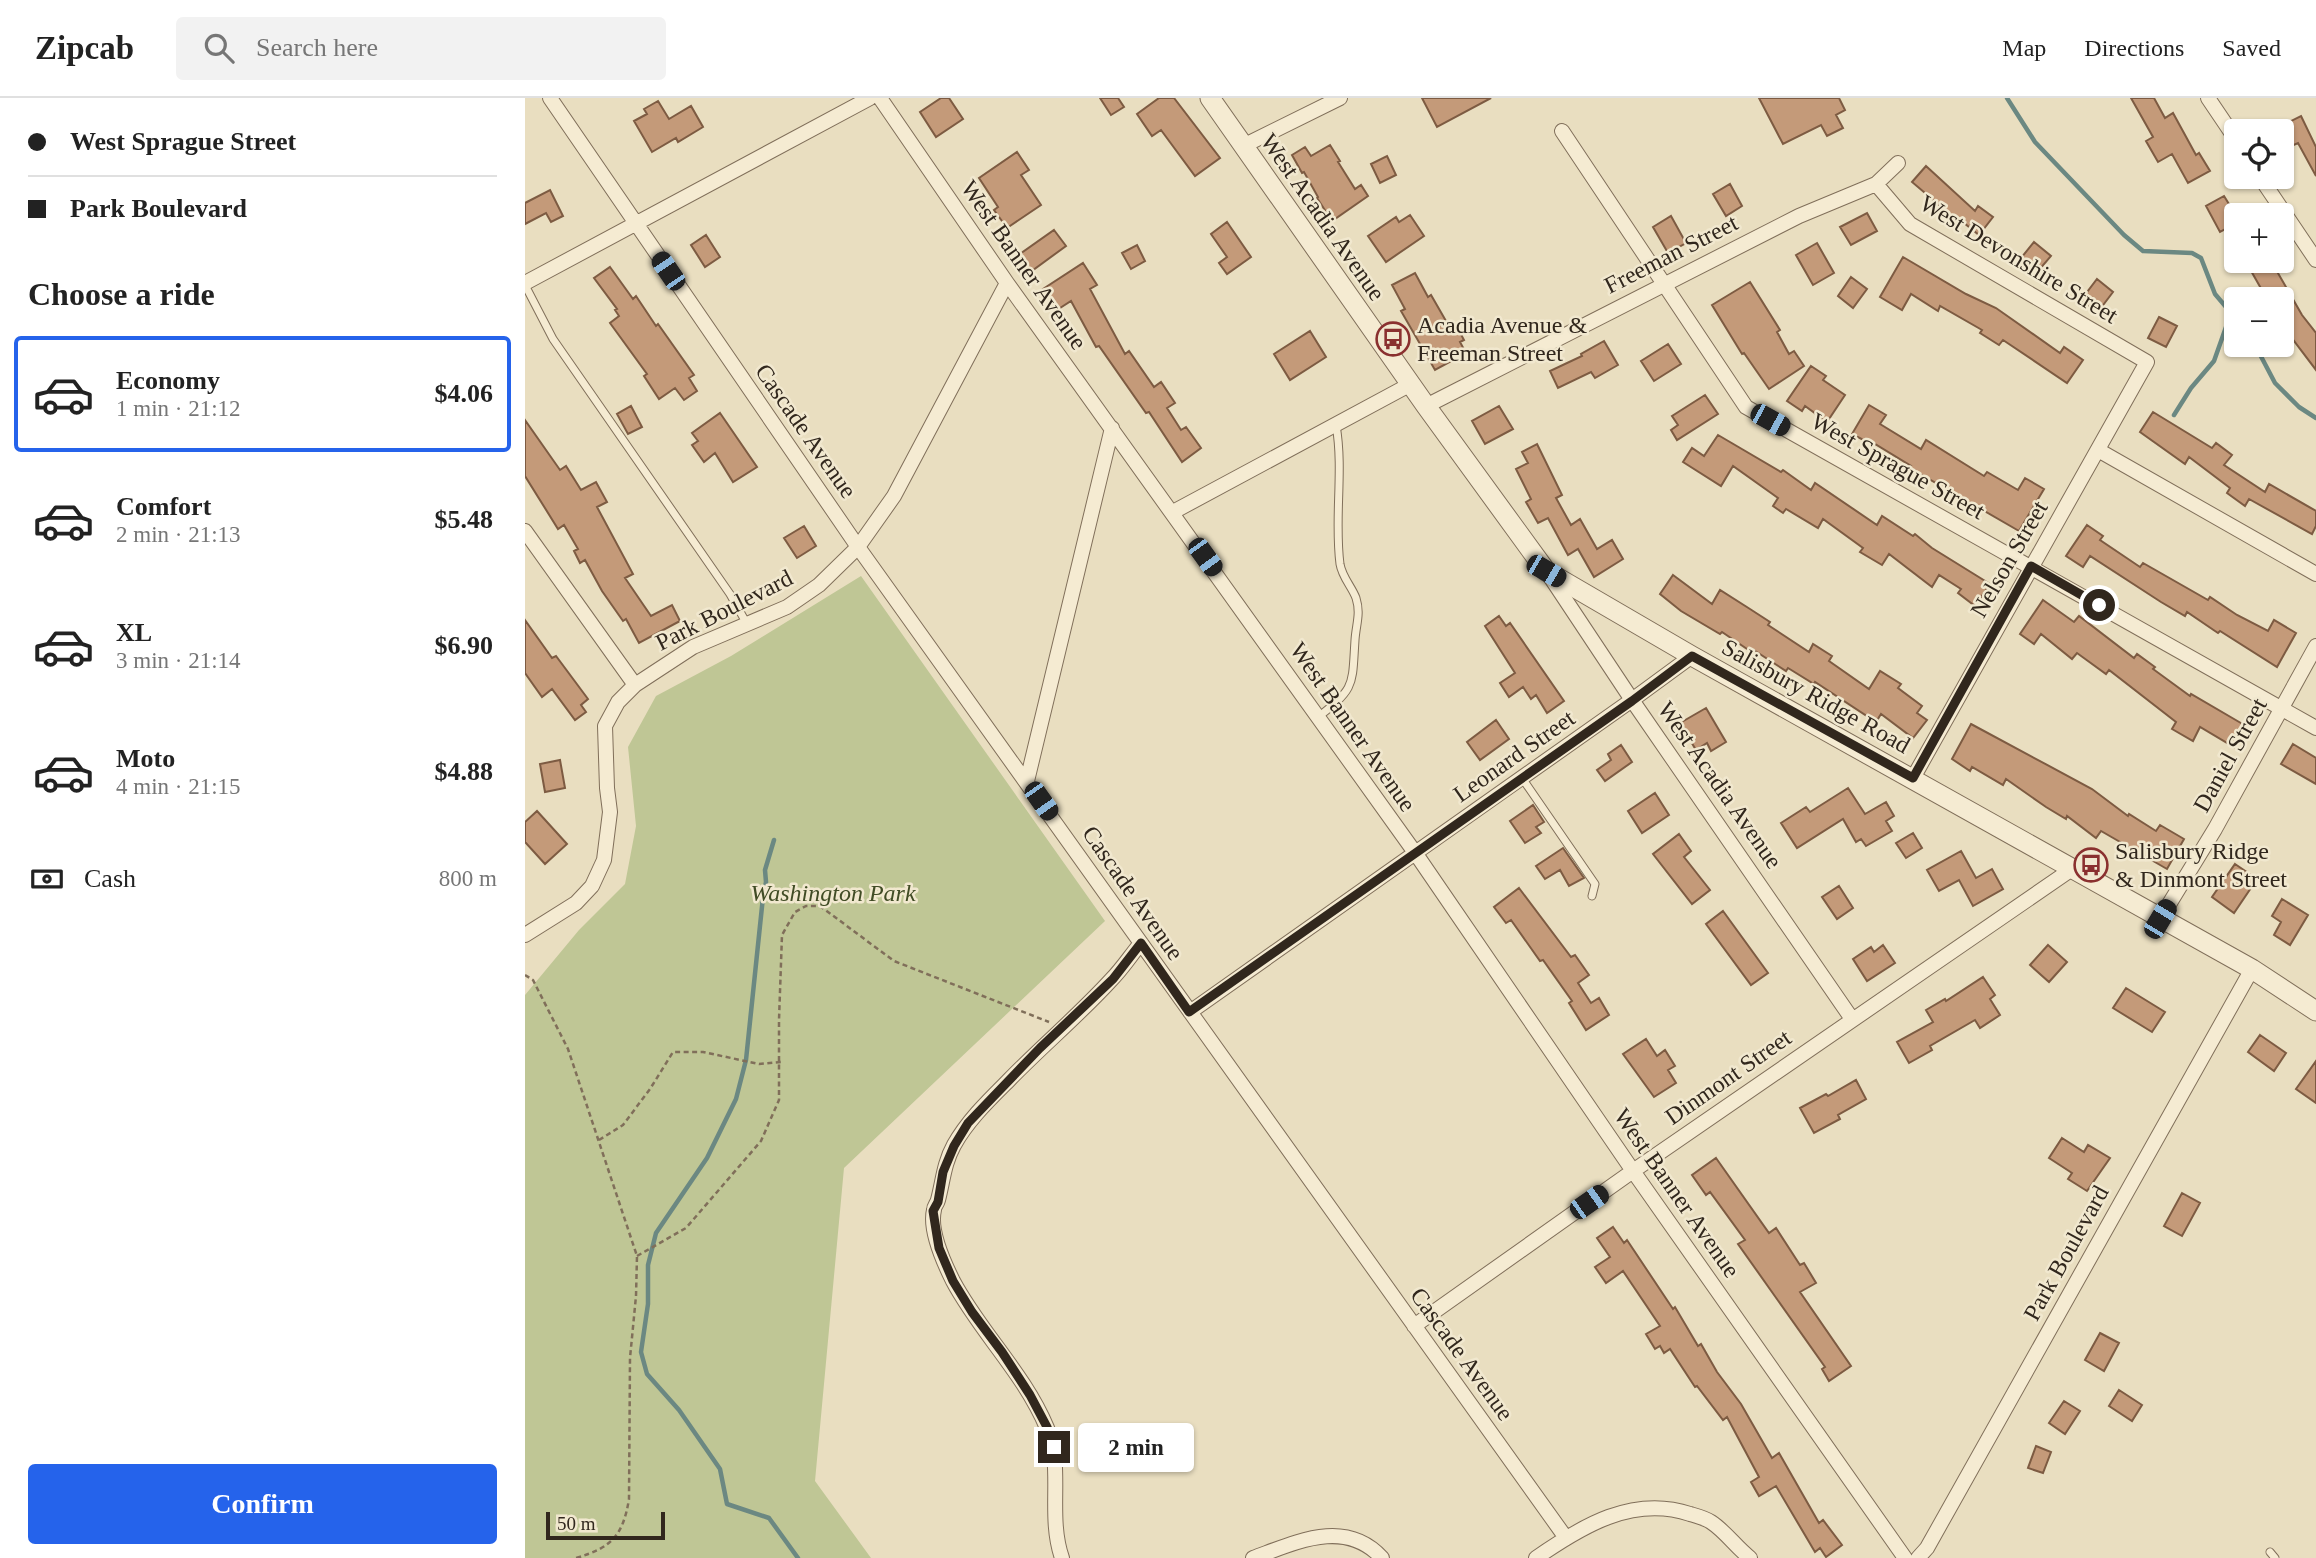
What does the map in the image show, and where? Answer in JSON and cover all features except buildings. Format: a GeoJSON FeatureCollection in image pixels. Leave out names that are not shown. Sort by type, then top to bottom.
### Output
{"type":"FeatureCollection","features":[{"type":"Feature","properties":{"kind":"street","name":"Cascade Avenue"},"geometry":{"type":"LineString","coordinates":[[549,98],[858,548],[1566,1538]]}},
{"type":"Feature","properties":{"kind":"street"},"geometry":{"type":"LineString","coordinates":[[525,284],[870,98]]}},
{"type":"Feature","properties":{"kind":"street","name":"West Banner Avenue"},"geometry":{"type":"LineString","coordinates":[[880,98],[1007,283],[1416,854],[1633,1171],[1905,1558]]}},
{"type":"Feature","properties":{"kind":"street","name":"West Acadia Avenue"},"geometry":{"type":"LineString","coordinates":[[1210,98],[1546,571],[1632,701],[1852,1019]]}},
{"type":"Feature","properties":{"kind":"street"},"geometry":{"type":"LineString","coordinates":[[1243,146],[1340,98]]}},
{"type":"Feature","properties":{"kind":"street"},"geometry":{"type":"LineString","coordinates":[[2208,98],[2224,122]]}},
{"type":"Feature","properties":{"kind":"street","name":"West Sprague Street"},"geometry":{"type":"LineString","coordinates":[[1562,131],[1746,407],[2316,728]]}},
{"type":"Feature","properties":{"kind":"street","name":"Freeman Street"},"geometry":{"type":"LineString","coordinates":[[1426,405],[1799,216],[1877,184],[1898,163]]}},
{"type":"Feature","properties":{"kind":"street","name":"West Devonshire Street"},"geometry":{"type":"LineString","coordinates":[[1877,184],[1910,224],[2147,362]]}},
{"type":"Feature","properties":{"kind":"street"},"geometry":{"type":"LineString","coordinates":[[2268,189],[2316,260]]}},
{"type":"Feature","properties":{"kind":"street","name":"Park Boulevard"},"geometry":{"type":"LineString","coordinates":[[525,935],[576,903],[592,886],[604,860],[610,811],[605,726],[618,702],[635,685],[692,648],[787,607],[819,585],[858,548],[894,496],[1007,283]]}},
{"type":"Feature","properties":{"kind":"street","name":"Nelson Street"},"geometry":{"type":"LineString","coordinates":[[1913,778],[2147,362]]}},
{"type":"Feature","properties":{"kind":"street"},"geometry":{"type":"LineString","coordinates":[[1173,512],[1411,384]]}},
{"type":"Feature","properties":{"kind":"street"},"geometry":{"type":"LineString","coordinates":[[1027,781],[1112,428]]}},
{"type":"Feature","properties":{"kind":"street"},"geometry":{"type":"LineString","coordinates":[[2098,450],[2316,574]]}},
{"type":"Feature","properties":{"kind":"street"},"geometry":{"type":"LineString","coordinates":[[525,531],[635,685]]}},
{"type":"Feature","properties":{"kind":"street","name":"Salisbury Ridge Road"},"geometry":{"type":"LineString","coordinates":[[1546,571],[1692,656],[2252,969],[2316,1011]]}},
{"type":"Feature","properties":{"kind":"street","name":"Daniel Street"},"geometry":{"type":"LineString","coordinates":[[2160,919],[2215,829],[2316,646]]}},
{"type":"Feature","properties":{"kind":"street","name":"Leonard Street"},"geometry":{"type":"LineString","coordinates":[[1189,1012],[1416,854],[1692,656]]}},
{"type":"Feature","properties":{"kind":"street","name":"Dinmont Street"},"geometry":{"type":"LineString","coordinates":[[1414,1326],[1633,1171],[2072,869]]}},
{"type":"Feature","properties":{"kind":"street"},"geometry":{"type":"LineString","coordinates":[[1062,1558],[1054,1512],[1054,1447],[1047,1427],[1023,1384],[953,1281],[939,1248],[933,1211],[938,1202],[943,1172],[968,1123],[1113,979],[1141,943]]}},
{"type":"Feature","properties":{"kind":"street","name":"Park Boulevard"},"geometry":{"type":"LineString","coordinates":[[1918,1558],[1927,1548],[2252,969]]}},
{"type":"Feature","properties":{"kind":"street"},"geometry":{"type":"LineString","coordinates":[[1536,1558],[1607,1516],[1649,1507],[1681,1511],[1710,1521],[1751,1558]]}},
{"type":"Feature","properties":{"kind":"street"},"geometry":{"type":"LineString","coordinates":[[1253,1558],[1322,1536],[1336,1535],[1364,1543],[1382,1558]]}},
{"type":"Feature","properties":{"kind":"lane"},"geometry":{"type":"LineString","coordinates":[[525,284],[553,339],[723,584],[748,625]]}},
{"type":"Feature","properties":{"kind":"lane"},"geometry":{"type":"LineString","coordinates":[[1318,717],[1342,698],[1353,680],[1355,640],[1360,615],[1341,565],[1340,446],[1336,424]]}},
{"type":"Feature","properties":{"kind":"lane"},"geometry":{"type":"LineString","coordinates":[[1522,778],[1595,884],[1592,896]]}},
{"type":"Feature","properties":{"kind":"path"},"geometry":{"type":"LineString","coordinates":[[639,1255],[686,1228],[761,1142],[779,1100],[782,934],[795,912],[806,906],[820,906],[894,961],[1062,1027]]}},
{"type":"Feature","properties":{"kind":"path"},"geometry":{"type":"LineString","coordinates":[[525,975],[533,980],[568,1049],[639,1255],[630,1358],[629,1499],[626,1520],[607,1546],[576,1558]]}},
{"type":"Feature","properties":{"kind":"path"},"geometry":{"type":"LineString","coordinates":[[599,1140],[623,1125],[673,1052],[703,1052],[756,1063],[781,1062]]}},
{"type":"Feature","properties":{"kind":"green space","name":"Washington Park"},"geometry":{"type":"Polygon","coordinates":[[[861,576],[1105,921],[844,1168],[815,1481],[871,1558],[525,1558],[525,995],[579,930],[625,884],[636,826],[628,747],[656,696],[731,656],[861,576]]]}},
{"type":"Feature","properties":{"kind":"waterway"},"geometry":{"type":"LineString","coordinates":[[2007,98],[2035,142],[2124,235],[2143,251],[2192,253],[2201,258],[2215,294],[2224,305]]}},
{"type":"Feature","properties":{"kind":"waterway"},"geometry":{"type":"LineString","coordinates":[[2174,415],[2191,388],[2214,361],[2224,333]]}},
{"type":"Feature","properties":{"kind":"waterway"},"geometry":{"type":"LineString","coordinates":[[2261,357],[2275,383],[2299,407],[2316,418]]}},
{"type":"Feature","properties":{"kind":"waterway"},"geometry":{"type":"LineString","coordinates":[[774,840],[765,870],[766,882],[746,1060],[736,1099],[707,1158],[656,1233],[648,1265],[648,1304],[641,1352],[647,1374],[679,1410],[720,1469],[727,1504],[769,1518],[798,1558]]}},
{"type":"Feature","properties":{"kind":"place","name":"Acadia Avenue & Freeman Street"},"geometry":{"type":"Point","coordinates":[1393,339]}},
{"type":"Feature","properties":{"kind":"place","name":"Salisbury Ridge & Dinmont Street"},"geometry":{"type":"Point","coordinates":[2091,865]}},
{"type":"Feature","properties":{"kind":"route"},"geometry":{"type":"LineString","coordinates":[[1054,1447],[1030,1395],[953,1281],[939,1248],[933,1211],[938,1202],[943,1172],[968,1123],[1040,1048],[1113,979],[1141,943],[1189,1012],[1416,854],[1692,656],[1913,778],[2031,566],[2099,605]]}}]}
